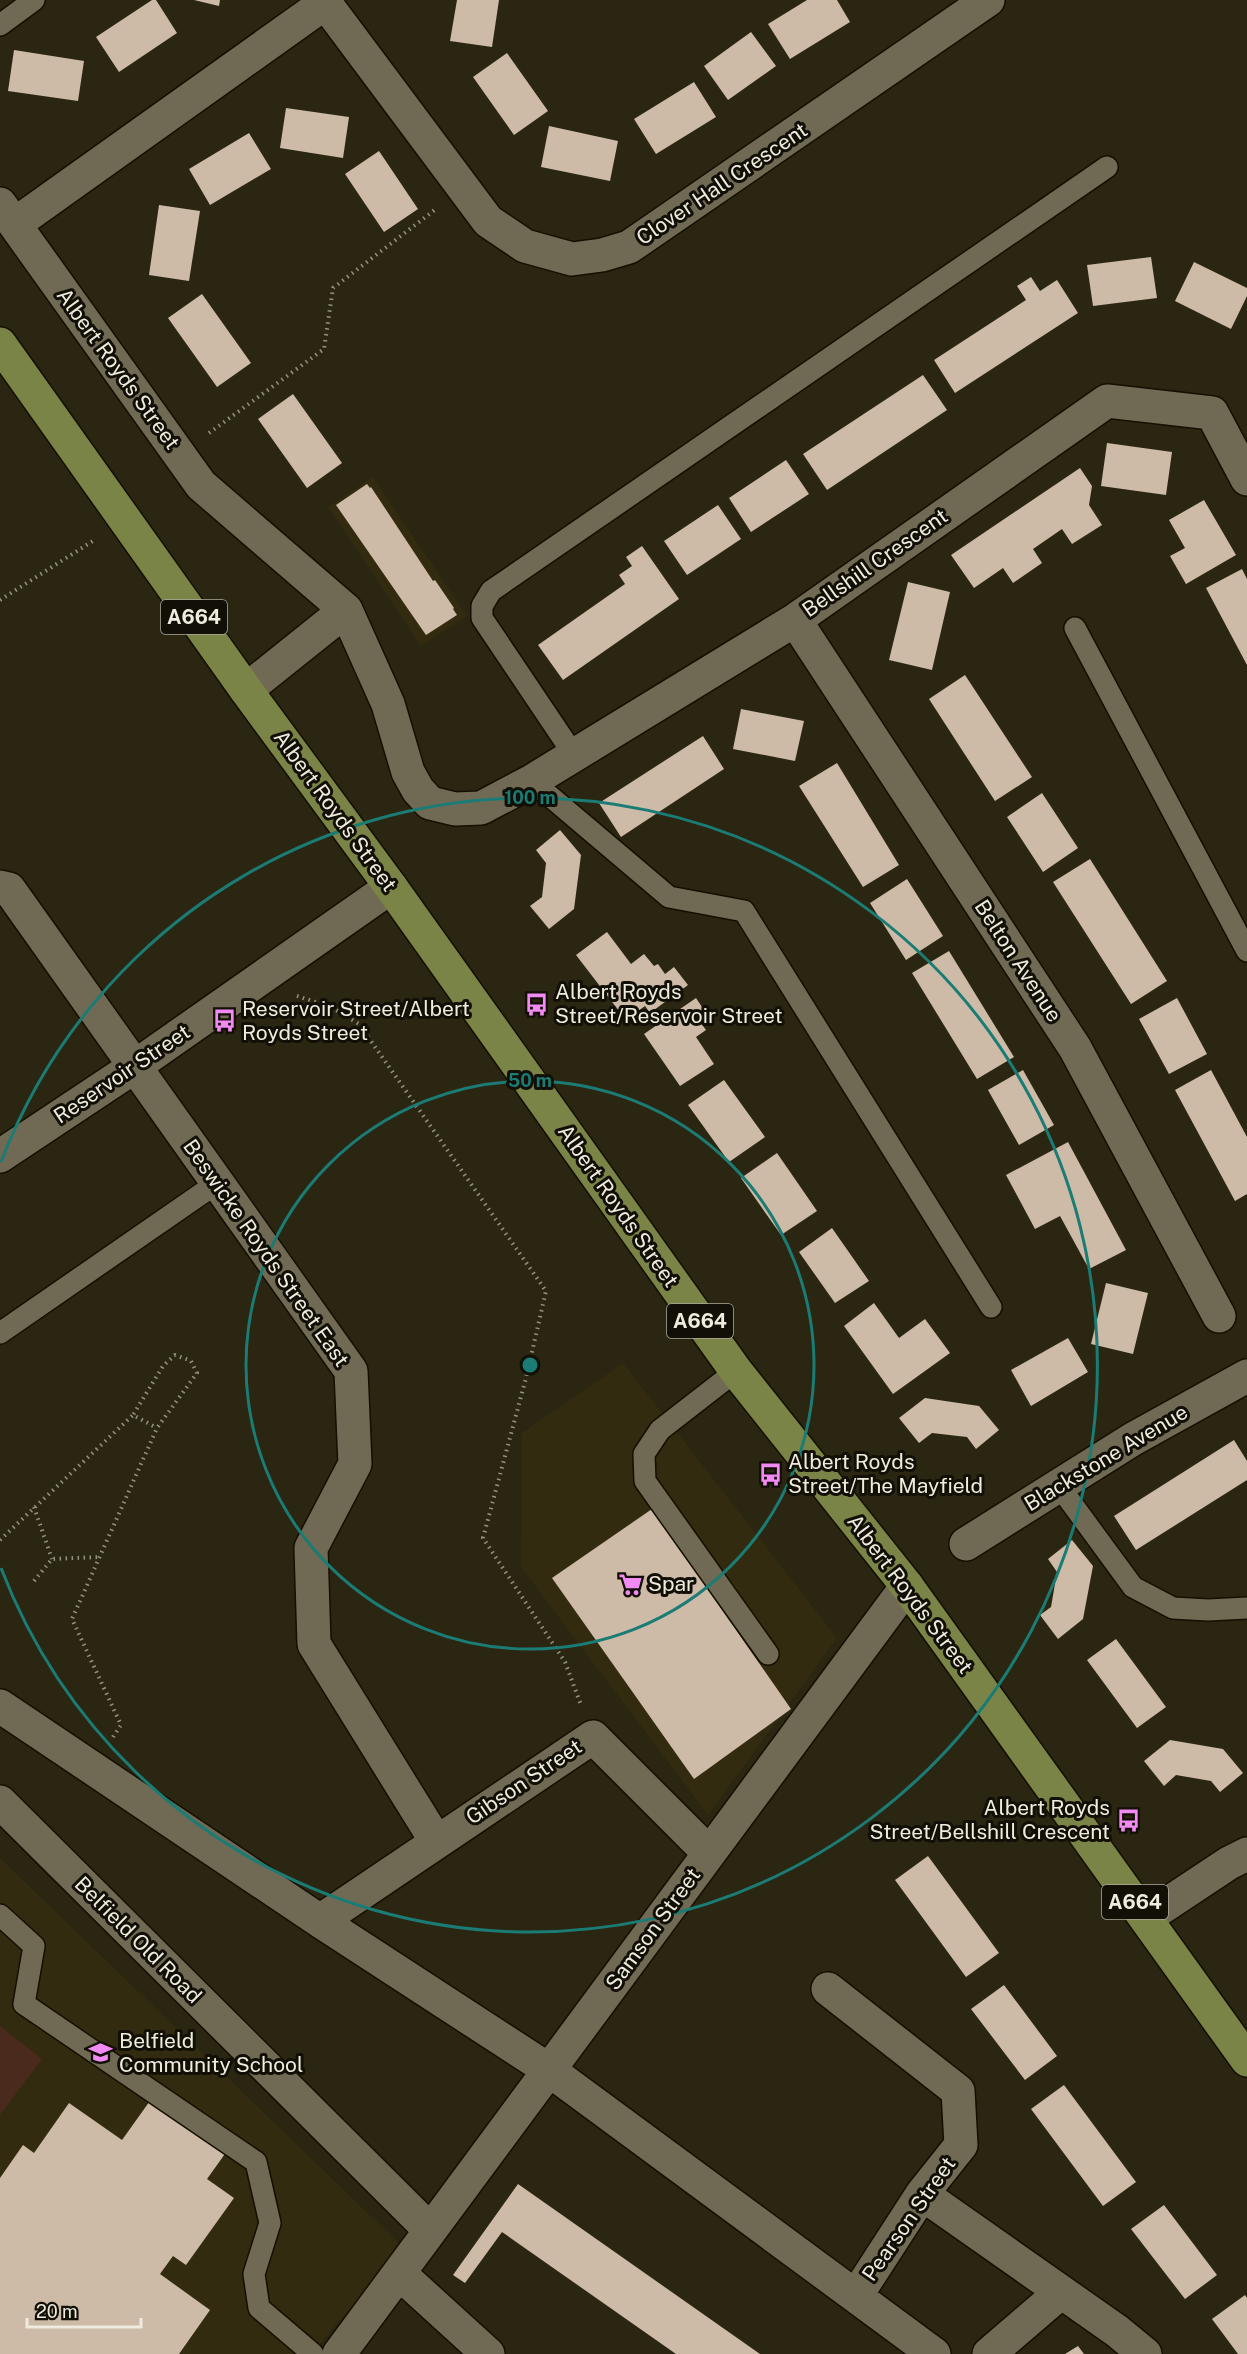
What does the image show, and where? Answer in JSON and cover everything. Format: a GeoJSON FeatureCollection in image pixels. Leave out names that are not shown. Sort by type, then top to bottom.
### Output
{"type":"FeatureCollection","features":[{"type":"Feature","properties":{"kind":"main road","name":"Albert Royds Street"},"geometry":{"type":"LineString","coordinates":[[0,344],[736,1371],[907,1586],[1247,2060]]}},
{"type":"Feature","properties":{"kind":"street","name":"Clover Hall Crescent"},"geometry":{"type":"LineString","coordinates":[[324,2],[488,220],[525,246],[572,259],[602,255],[629,247],[988,0]]}},
{"type":"Feature","properties":{"kind":"street"},"geometry":{"type":"LineString","coordinates":[[7,214],[324,2]]}},
{"type":"Feature","properties":{"kind":"street","name":"Albert Royds Street"},"geometry":{"type":"LineString","coordinates":[[7,214],[201,485],[346,609],[388,704],[408,772],[418,790],[430,803],[455,809],[481,808]]}},
{"type":"Feature","properties":{"kind":"street","name":"Bellshill Crescent"},"geometry":{"type":"LineString","coordinates":[[481,808],[532,781],[795,620],[1107,400],[1212,412],[1247,479]]}},
{"type":"Feature","properties":{"kind":"street"},"geometry":{"type":"LineString","coordinates":[[246,690],[346,609]]}},
{"type":"Feature","properties":{"kind":"street","name":"Belton Avenue"},"geometry":{"type":"LineString","coordinates":[[795,620],[1075,1048],[1219,1316]]}},
{"type":"Feature","properties":{"kind":"street","name":"Beswicke Royds Street East"},"geometry":{"type":"LineString","coordinates":[[0,887],[9,889],[351,1371],[355,1464],[311,1548],[315,1644],[436,1841]]}},
{"type":"Feature","properties":{"kind":"street","name":"Reservoir Street"},"geometry":{"type":"LineString","coordinates":[[0,1156],[134,1067],[391,887]]}},
{"type":"Feature","properties":{"kind":"street","name":"Blackstone Avenue"},"geometry":{"type":"LineString","coordinates":[[966,1544],[1133,1439],[1247,1376]]}},
{"type":"Feature","properties":{"kind":"street","name":"Samson Street"},"geometry":{"type":"LineString","coordinates":[[339,2354],[907,1586]]}},
{"type":"Feature","properties":{"kind":"street"},"geometry":{"type":"LineString","coordinates":[[0,1706],[320,1921],[549,2070],[934,2354]]}},
{"type":"Feature","properties":{"kind":"street","name":"Gibson Street"},"geometry":{"type":"LineString","coordinates":[[320,1921],[593,1737],[709,1853]]}},
{"type":"Feature","properties":{"kind":"street","name":"Belfield Old Road"},"geometry":{"type":"LineString","coordinates":[[0,1802],[430,2230]]}},
{"type":"Feature","properties":{"kind":"street"},"geometry":{"type":"LineString","coordinates":[[1146,1918],[1229,1863],[1247,1854]]}},
{"type":"Feature","properties":{"kind":"street","name":"Pearson Street"},"geometry":{"type":"LineString","coordinates":[[828,1989],[958,2091],[961,2145],[921,2194],[856,2296]]}},
{"type":"Feature","properties":{"kind":"street"},"geometry":{"type":"LineString","coordinates":[[921,2194],[1117,2331],[1145,2354]]}},
{"type":"Feature","properties":{"kind":"street"},"geometry":{"type":"LineString","coordinates":[[399,2273],[488,2354]]}},
{"type":"Feature","properties":{"kind":"street"},"geometry":{"type":"LineString","coordinates":[[989,2354],[1060,2293]]}},
{"type":"Feature","properties":{"kind":"lane"},"geometry":{"type":"LineString","coordinates":[[0,25],[34,0]]}},
{"type":"Feature","properties":{"kind":"lane"},"geometry":{"type":"LineString","coordinates":[[573,755],[482,618],[482,606],[491,591],[1107,167]]}},
{"type":"Feature","properties":{"kind":"lane"},"geometry":{"type":"LineString","coordinates":[[1075,628],[1247,951]]}},
{"type":"Feature","properties":{"kind":"lane"},"geometry":{"type":"LineString","coordinates":[[532,781],[669,897],[744,911],[991,1307]]}},
{"type":"Feature","properties":{"kind":"lane"},"geometry":{"type":"LineString","coordinates":[[0,1333],[217,1184]]}},
{"type":"Feature","properties":{"kind":"lane"},"geometry":{"type":"LineString","coordinates":[[736,1371],[660,1430],[644,1454],[645,1481],[768,1654]]}},
{"type":"Feature","properties":{"kind":"lane"},"geometry":{"type":"LineString","coordinates":[[1059,1486],[1133,1587],[1173,1608],[1208,1610],[1247,1608]]}},
{"type":"Feature","properties":{"kind":"lane"},"geometry":{"type":"LineString","coordinates":[[0,1915],[34,1946],[24,2004],[256,2162],[270,2223],[254,2274],[259,2308],[313,2354]]}},
{"type":"Feature","properties":{"kind":"path"},"geometry":{"type":"LineString","coordinates":[[179,455],[324,349],[333,288],[463,188]]}},
{"type":"Feature","properties":{"kind":"path"},"geometry":{"type":"LineString","coordinates":[[0,600],[125,520]]}},
{"type":"Feature","properties":{"kind":"path"},"geometry":{"type":"LineString","coordinates":[[256,982],[331,1007],[359,1024],[546,1291],[526,1378],[483,1538],[565,1662],[593,1737]]}},
{"type":"Feature","properties":{"kind":"path"},"geometry":{"type":"LineString","coordinates":[[0,1540],[133,1415],[163,1366],[175,1355],[191,1361],[197,1373],[157,1428],[72,1619],[121,1725],[93,1768]]}},
{"type":"Feature","properties":{"kind":"path"},"geometry":{"type":"LineString","coordinates":[[133,1415],[157,1428]]}},
{"type":"Feature","properties":{"kind":"path"},"geometry":{"type":"LineString","coordinates":[[34,1507],[52,1558]]}},
{"type":"Feature","properties":{"kind":"path"},"geometry":{"type":"LineString","coordinates":[[52,1558],[100,1557]]}},
{"type":"Feature","properties":{"kind":"path"},"geometry":{"type":"LineString","coordinates":[[34,1581],[52,1558]]}},
{"type":"Feature","properties":{"kind":"shaded area"},"geometry":{"type":"Polygon","coordinates":[[[373,477],[467,616],[421,646],[328,507],[373,477]]]}},
{"type":"Feature","properties":{"kind":"shaded area"},"geometry":{"type":"Polygon","coordinates":[[[623,1363],[837,1638],[708,1815],[521,1567],[522,1433],[623,1363]]]}},
{"type":"Feature","properties":{"kind":"shaded area","name":"Belfield Community School"},"geometry":{"type":"Polygon","coordinates":[[[0,1858],[403,2247],[311,2354],[0,2354],[0,1858]]]}},
{"type":"Feature","properties":{"kind":"shaded area"},"geometry":{"type":"Polygon","coordinates":[[[0,2026],[42,2059],[0,2115],[0,2026]]]}},
{"type":"Feature","properties":{"kind":"building"},"geometry":{"type":"Polygon","coordinates":[[[152,0],[156,0],[177,33],[119,72],[96,37],[152,0]]]}},
{"type":"Feature","properties":{"kind":"building"},"geometry":{"type":"Polygon","coordinates":[[[194,0],[220,0],[219,6],[194,0]]]}},
{"type":"Feature","properties":{"kind":"building"},"geometry":{"type":"Polygon","coordinates":[[[457,0],[499,0],[492,47],[450,41],[457,0]]]}},
{"type":"Feature","properties":{"kind":"building"},"geometry":{"type":"Polygon","coordinates":[[[807,0],[837,0],[850,22],[790,59],[768,24],[807,0]]]}},
{"type":"Feature","properties":{"kind":"building"},"geometry":{"type":"Polygon","coordinates":[[[751,32],[776,66],[728,100],[704,66],[751,32]]]}},
{"type":"Feature","properties":{"kind":"building"},"geometry":{"type":"Polygon","coordinates":[[[14,50],[84,61],[78,101],[8,91],[14,50]]]}},
{"type":"Feature","properties":{"kind":"building"},"geometry":{"type":"Polygon","coordinates":[[[507,53],[548,111],[514,135],[473,77],[507,53]]]}},
{"type":"Feature","properties":{"kind":"building"},"geometry":{"type":"Polygon","coordinates":[[[694,82],[716,117],[656,154],[634,119],[694,82]]]}},
{"type":"Feature","properties":{"kind":"building"},"geometry":{"type":"Polygon","coordinates":[[[286,108],[349,117],[343,158],[280,148],[286,108]]]}},
{"type":"Feature","properties":{"kind":"building"},"geometry":{"type":"Polygon","coordinates":[[[549,126],[618,141],[610,181],[541,167],[549,126]]]}},
{"type":"Feature","properties":{"kind":"building"},"geometry":{"type":"Polygon","coordinates":[[[249,133],[271,169],[210,205],[189,169],[249,133]]]}},
{"type":"Feature","properties":{"kind":"building"},"geometry":{"type":"Polygon","coordinates":[[[379,151],[418,209],[384,232],[345,174],[379,151]]]}},
{"type":"Feature","properties":{"kind":"building"},"geometry":{"type":"Polygon","coordinates":[[[159,205],[200,211],[189,281],[149,275],[159,205]]]}},
{"type":"Feature","properties":{"kind":"building"},"geometry":{"type":"Polygon","coordinates":[[[1151,257],[1157,298],[1093,306],[1087,265],[1151,257]]]}},
{"type":"Feature","properties":{"kind":"building"},"geometry":{"type":"Polygon","coordinates":[[[1194,262],[1247,288],[1247,296],[1231,329],[1175,301],[1194,262]]]}},
{"type":"Feature","properties":{"kind":"building"},"geometry":{"type":"Polygon","coordinates":[[[1031,277],[1040,291],[1057,280],[1078,313],[955,393],[934,360],[1026,300],[1017,286],[1031,277]]]}},
{"type":"Feature","properties":{"kind":"building"},"geometry":{"type":"Polygon","coordinates":[[[202,294],[251,363],[217,387],[168,318],[202,294]]]}},
{"type":"Feature","properties":{"kind":"building"},"geometry":{"type":"Polygon","coordinates":[[[923,375],[947,410],[827,490],[803,454],[923,375]]]}},
{"type":"Feature","properties":{"kind":"building"},"geometry":{"type":"Polygon","coordinates":[[[293,394],[342,463],[307,488],[258,419],[293,394]]]}},
{"type":"Feature","properties":{"kind":"building"},"geometry":{"type":"Polygon","coordinates":[[[1107,443],[1172,452],[1166,495],[1101,486],[1107,443]]]}},
{"type":"Feature","properties":{"kind":"building"},"geometry":{"type":"Polygon","coordinates":[[[786,460],[809,494],[751,532],[729,498],[786,460]]]}},
{"type":"Feature","properties":{"kind":"building"},"geometry":{"type":"Polygon","coordinates":[[[1080,468],[1092,486],[1089,505],[1102,525],[1072,544],[1062,529],[1033,549],[1042,563],[1013,583],[1003,568],[974,588],[951,555],[1080,468]]]}},
{"type":"Feature","properties":{"kind":"building"},"geometry":{"type":"Polygon","coordinates":[[[367,484],[457,615],[426,635],[336,505],[367,484]]]}},
{"type":"Feature","properties":{"kind":"building"},"geometry":{"type":"Polygon","coordinates":[[[1204,500],[1236,555],[1186,584],[1170,556],[1185,548],[1169,520],[1204,500]]]}},
{"type":"Feature","properties":{"kind":"building"},"geometry":{"type":"Polygon","coordinates":[[[718,505],[741,539],[687,575],[664,541],[718,505]]]}},
{"type":"Feature","properties":{"kind":"building"},"geometry":{"type":"Polygon","coordinates":[[[642,546],[679,599],[563,680],[538,645],[625,584],[619,575],[632,566],[626,557],[642,546]]]}},
{"type":"Feature","properties":{"kind":"building"},"geometry":{"type":"Polygon","coordinates":[[[1242,569],[1247,579],[1247,665],[1206,588],[1242,569]]]}},
{"type":"Feature","properties":{"kind":"building"},"geometry":{"type":"Polygon","coordinates":[[[908,582],[950,592],[932,670],[889,660],[908,582]]]}},
{"type":"Feature","properties":{"kind":"building"},"geometry":{"type":"Polygon","coordinates":[[[965,675],[1032,777],[995,801],[929,699],[965,675]]]}},
{"type":"Feature","properties":{"kind":"building"},"geometry":{"type":"Polygon","coordinates":[[[741,709],[804,721],[795,761],[733,749],[741,709]]]}},
{"type":"Feature","properties":{"kind":"building"},"geometry":{"type":"Polygon","coordinates":[[[703,736],[724,769],[621,837],[599,803],[703,736]]]}},
{"type":"Feature","properties":{"kind":"building"},"geometry":{"type":"Polygon","coordinates":[[[837,763],[899,865],[863,887],[799,786],[837,763]]]}},
{"type":"Feature","properties":{"kind":"building"},"geometry":{"type":"Polygon","coordinates":[[[1042,793],[1078,848],[1043,872],[1007,817],[1042,793]]]}},
{"type":"Feature","properties":{"kind":"building"},"geometry":{"type":"Polygon","coordinates":[[[560,830],[581,855],[574,909],[549,929],[530,906],[542,897],[546,863],[536,850],[560,830]]]}},
{"type":"Feature","properties":{"kind":"building"},"geometry":{"type":"Polygon","coordinates":[[[1090,859],[1167,981],[1131,1004],[1053,882],[1090,859]]]}},
{"type":"Feature","properties":{"kind":"building"},"geometry":{"type":"Polygon","coordinates":[[[907,879],[943,936],[906,960],[870,903],[907,879]]]}},
{"type":"Feature","properties":{"kind":"building"},"geometry":{"type":"Polygon","coordinates":[[[607,932],[631,964],[644,954],[654,966],[658,964],[665,974],[674,967],[688,985],[650,1013],[645,1006],[626,1020],[576,955],[607,932]]]}},
{"type":"Feature","properties":{"kind":"building"},"geometry":{"type":"Polygon","coordinates":[[[949,951],[1014,1057],[977,1079],[912,973],[949,951]]]}},
{"type":"Feature","properties":{"kind":"building"},"geometry":{"type":"Polygon","coordinates":[[[696,998],[706,1013],[698,1019],[706,1030],[696,1037],[714,1064],[680,1086],[644,1034],[696,998]]]}},
{"type":"Feature","properties":{"kind":"building"},"geometry":{"type":"Polygon","coordinates":[[[1177,998],[1207,1054],[1169,1074],[1139,1019],[1177,998]]]}},
{"type":"Feature","properties":{"kind":"building"},"geometry":{"type":"Polygon","coordinates":[[[1023,1070],[1054,1125],[1019,1145],[988,1090],[1023,1070]]]}},
{"type":"Feature","properties":{"kind":"building"},"geometry":{"type":"Polygon","coordinates":[[[1211,1070],[1247,1137],[1247,1194],[1235,1201],[1175,1090],[1211,1070]]]}},
{"type":"Feature","properties":{"kind":"building"},"geometry":{"type":"Polygon","coordinates":[[[724,1080],[765,1137],[729,1162],[688,1105],[724,1080]]]}},
{"type":"Feature","properties":{"kind":"building"},"geometry":{"type":"Polygon","coordinates":[[[1068,1142],[1126,1250],[1089,1269],[1060,1216],[1035,1229],[1006,1175],[1068,1142]]]}},
{"type":"Feature","properties":{"kind":"building"},"geometry":{"type":"Polygon","coordinates":[[[777,1153],[817,1211],[781,1235],[741,1178],[777,1153]]]}},
{"type":"Feature","properties":{"kind":"building"},"geometry":{"type":"Polygon","coordinates":[[[832,1228],[869,1281],[835,1303],[799,1252],[832,1228]]]}},
{"type":"Feature","properties":{"kind":"building"},"geometry":{"type":"Polygon","coordinates":[[[1106,1283],[1148,1293],[1133,1354],[1091,1344],[1106,1283]]]}},
{"type":"Feature","properties":{"kind":"building"},"geometry":{"type":"Polygon","coordinates":[[[874,1303],[899,1338],[925,1319],[950,1353],[893,1394],[844,1326],[874,1303]]]}},
{"type":"Feature","properties":{"kind":"building"},"geometry":{"type":"Polygon","coordinates":[[[1068,1338],[1088,1372],[1031,1406],[1011,1370],[1068,1338]]]}},
{"type":"Feature","properties":{"kind":"building"},"geometry":{"type":"Polygon","coordinates":[[[925,1398],[979,1406],[999,1430],[976,1449],[967,1437],[932,1433],[919,1443],[899,1418],[925,1398]]]}},
{"type":"Feature","properties":{"kind":"building"},"geometry":{"type":"Polygon","coordinates":[[[1234,1440],[1247,1461],[1247,1480],[1136,1550],[1114,1516],[1234,1440]]]}},
{"type":"Feature","properties":{"kind":"building"},"geometry":{"type":"Polygon","coordinates":[[[652,1509],[791,1709],[694,1779],[552,1578],[652,1509]]]}},
{"type":"Feature","properties":{"kind":"building"},"geometry":{"type":"Polygon","coordinates":[[[1072,1540],[1093,1566],[1083,1619],[1058,1639],[1040,1615],[1051,1607],[1057,1572],[1048,1559],[1072,1540]]]}},
{"type":"Feature","properties":{"kind":"building"},"geometry":{"type":"Polygon","coordinates":[[[1116,1639],[1166,1707],[1137,1728],[1087,1660],[1116,1639]]]}},
{"type":"Feature","properties":{"kind":"building"},"geometry":{"type":"Polygon","coordinates":[[[1170,1740],[1223,1749],[1243,1773],[1220,1792],[1211,1781],[1176,1775],[1164,1786],[1144,1761],[1170,1740]]]}},
{"type":"Feature","properties":{"kind":"building"},"geometry":{"type":"Polygon","coordinates":[[[928,1856],[999,1953],[966,1977],[895,1880],[928,1856]]]}},
{"type":"Feature","properties":{"kind":"building"},"geometry":{"type":"Polygon","coordinates":[[[1004,1985],[1057,2056],[1025,2080],[971,2009],[1004,1985]]]}},
{"type":"Feature","properties":{"kind":"building"},"geometry":{"type":"Polygon","coordinates":[[[1064,2085],[1136,2182],[1103,2206],[1031,2109],[1064,2085]]]}},
{"type":"Feature","properties":{"kind":"building"},"geometry":{"type":"Polygon","coordinates":[[[152,2098],[227,2151],[207,2179],[234,2198],[186,2265],[173,2256],[160,2274],[210,2310],[179,2354],[0,2354],[0,2178],[23,2145],[34,2153],[69,2103],[122,2140],[152,2098]]]}},
{"type":"Feature","properties":{"kind":"building"},"geometry":{"type":"Polygon","coordinates":[[[518,2184],[760,2354],[676,2354],[502,2232],[465,2283],[453,2275],[518,2184]]]}},
{"type":"Feature","properties":{"kind":"building"},"geometry":{"type":"Polygon","coordinates":[[[1164,2205],[1217,2275],[1185,2299],[1131,2229],[1164,2205]]]}},
{"type":"Feature","properties":{"kind":"building"},"geometry":{"type":"Polygon","coordinates":[[[1245,2295],[1247,2298],[1247,2354],[1238,2354],[1212,2319],[1245,2295]]]}},
{"type":"Feature","properties":{"kind":"building"},"geometry":{"type":"Polygon","coordinates":[[[1078,2346],[1084,2354],[1065,2354],[1078,2346]]]}},
{"type":"Feature","properties":{"kind":"place","name":"Albert Royds Street/Reservoir Street"},"geometry":{"type":"Point","coordinates":[537,1004]}},
{"type":"Feature","properties":{"kind":"place","name":"Reservoir Street/Albert Royds Street"},"geometry":{"type":"Point","coordinates":[224,1021]}},
{"type":"Feature","properties":{"kind":"place","name":"Albert Royds Street/The Mayfield"},"geometry":{"type":"Point","coordinates":[770,1474]}},
{"type":"Feature","properties":{"kind":"place","name":"Spar"},"geometry":{"type":"Point","coordinates":[630,1584]}},
{"type":"Feature","properties":{"kind":"place","name":"Albert Royds Street/Bellshill Crescent"},"geometry":{"type":"Point","coordinates":[1128,1820]}},
{"type":"Feature","properties":{"kind":"place","name":"Belfield Community School"},"geometry":{"type":"Point","coordinates":[101,2053]}}]}
